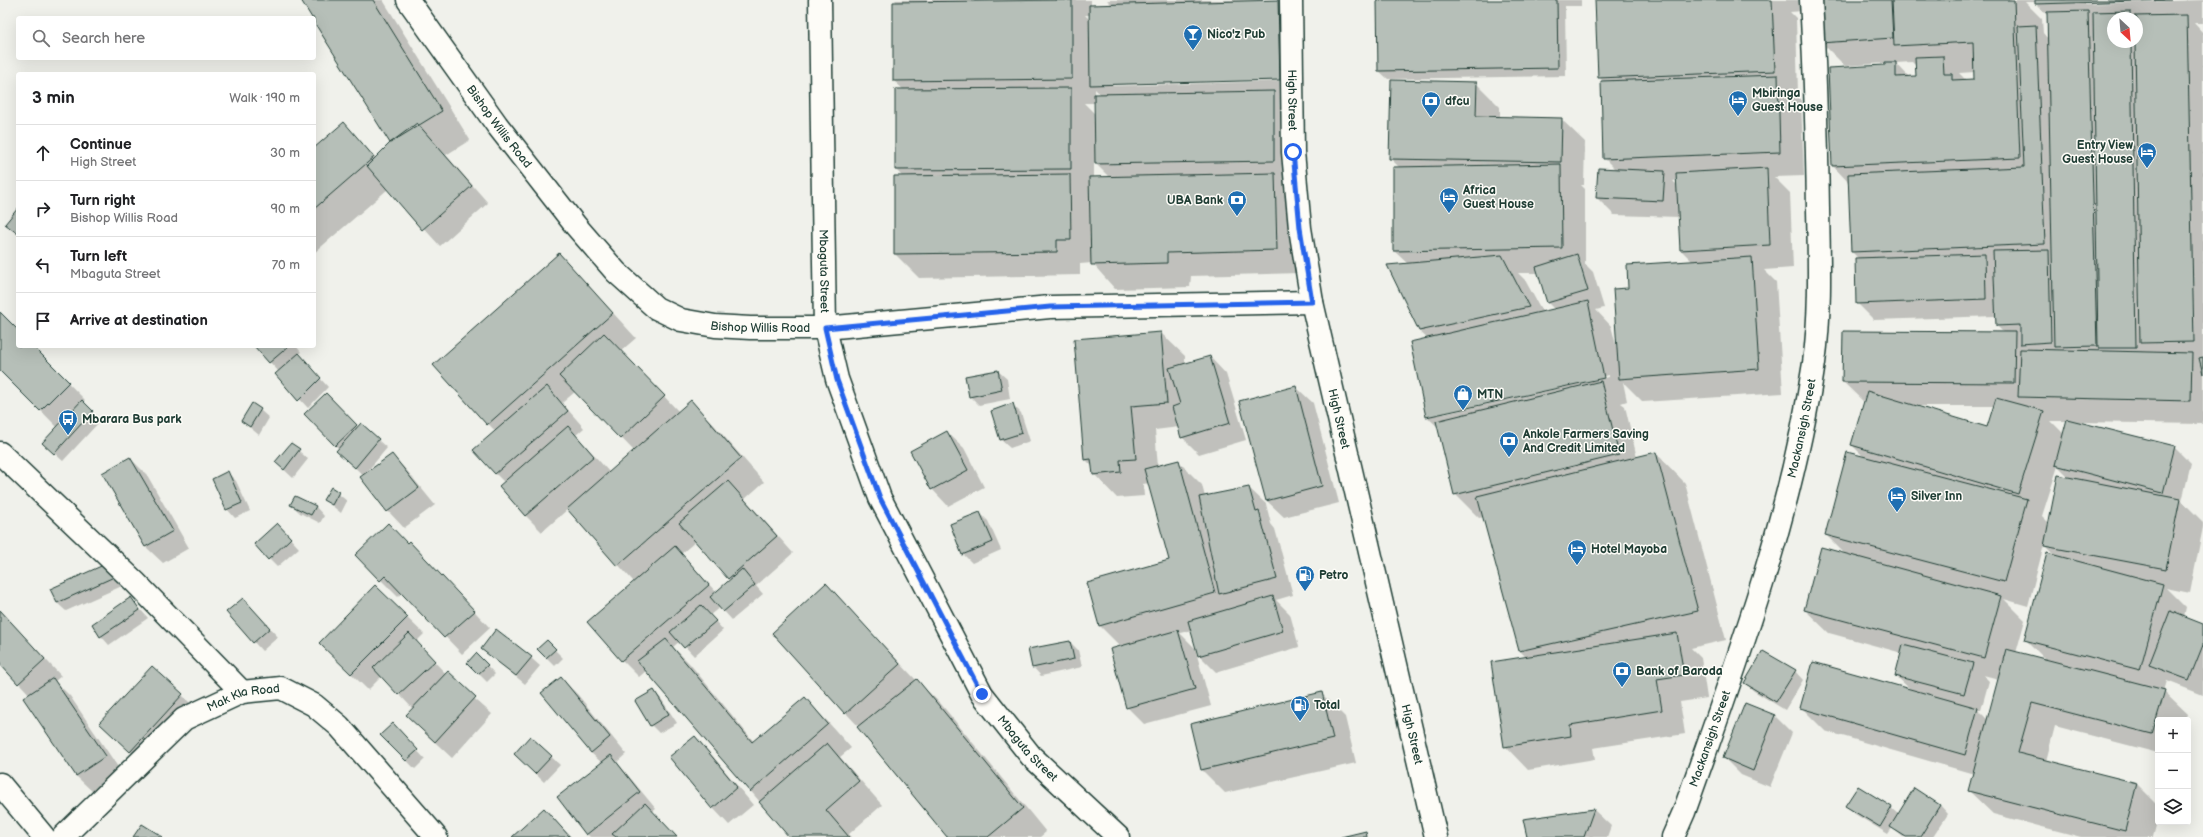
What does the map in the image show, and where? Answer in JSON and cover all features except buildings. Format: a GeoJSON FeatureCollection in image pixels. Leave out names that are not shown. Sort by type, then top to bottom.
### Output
{"type":"FeatureCollection","features":[{"type":"Feature","properties":{"kind":"street","name":"Bishop Willis Road"},"geometry":{"type":"LineString","coordinates":[[408,0],[497,125],[576,226],[616,272],[656,308],[681,320],[715,326],[750,328],[825,328],[1050,307],[1312,302]]}},
{"type":"Feature","properties":{"kind":"street","name":"Mbaguta Street"},"geometry":{"type":"LineString","coordinates":[[820,0],[825,328],[837,380],[880,498],[982,694],[1031,756],[1118,837]]}},
{"type":"Feature","properties":{"kind":"street","name":"High Street"},"geometry":{"type":"LineString","coordinates":[[1291,0],[1293,152],[1300,228],[1312,302],[1437,835]]}},
{"type":"Feature","properties":{"kind":"street","name":"Mackansigh Street"},"geometry":{"type":"LineString","coordinates":[[1673,837],[1684,812],[1757,603],[1798,454],[1814,361],[1820,280],[1817,107],[1811,0]]}},
{"type":"Feature","properties":{"kind":"street"},"geometry":{"type":"LineString","coordinates":[[0,453],[135,582],[242,692]]}},
{"type":"Feature","properties":{"kind":"street","name":"Mak Kla Road"},"geometry":{"type":"LineString","coordinates":[[63,837],[184,719],[242,692],[281,688],[314,705],[339,726],[436,837]]}},
{"type":"Feature","properties":{"kind":"street"},"geometry":{"type":"LineString","coordinates":[[0,784],[44,837]]}},
{"type":"Feature","properties":{"kind":"place","name":"Nico'z Pub"},"geometry":{"type":"Point","coordinates":[1193,51]}},
{"type":"Feature","properties":{"kind":"place","name":"Mbiringa Guest House"},"geometry":{"type":"Point","coordinates":[1738,117]}},
{"type":"Feature","properties":{"kind":"place","name":"dfcu"},"geometry":{"type":"Point","coordinates":[1431,118]}},
{"type":"Feature","properties":{"kind":"place","name":"Entry View Guest House"},"geometry":{"type":"Point","coordinates":[2147,169]}},
{"type":"Feature","properties":{"kind":"place","name":"Africa Guest House"},"geometry":{"type":"Point","coordinates":[1449,214]}},
{"type":"Feature","properties":{"kind":"place","name":"UBA Bank"},"geometry":{"type":"Point","coordinates":[1237,217]}},
{"type":"Feature","properties":{"kind":"place","name":"MTN"},"geometry":{"type":"Point","coordinates":[1463,411]}},
{"type":"Feature","properties":{"kind":"place","name":"Mbarara Bus park"},"geometry":{"type":"Point","coordinates":[68,436]}},
{"type":"Feature","properties":{"kind":"place","name":"Ankole Farmers Saving And Credit Limited"},"geometry":{"type":"Point","coordinates":[1509,458]}},
{"type":"Feature","properties":{"kind":"place","name":"Silver Inn"},"geometry":{"type":"Point","coordinates":[1897,513]}},
{"type":"Feature","properties":{"kind":"place","name":"Hotel Mayoba"},"geometry":{"type":"Point","coordinates":[1577,566]}},
{"type":"Feature","properties":{"kind":"place","name":"Petro"},"geometry":{"type":"Point","coordinates":[1305,592]}},
{"type":"Feature","properties":{"kind":"place","name":"Bank of Baroda"},"geometry":{"type":"Point","coordinates":[1622,688]}},
{"type":"Feature","properties":{"kind":"place","name":"Total"},"geometry":{"type":"Point","coordinates":[1300,722]}},
{"type":"Feature","properties":{"kind":"route"},"geometry":{"type":"LineString","coordinates":[[982,694],[880,498],[837,380],[825,328],[1050,307],[1312,302],[1300,228],[1293,152]]}}]}
